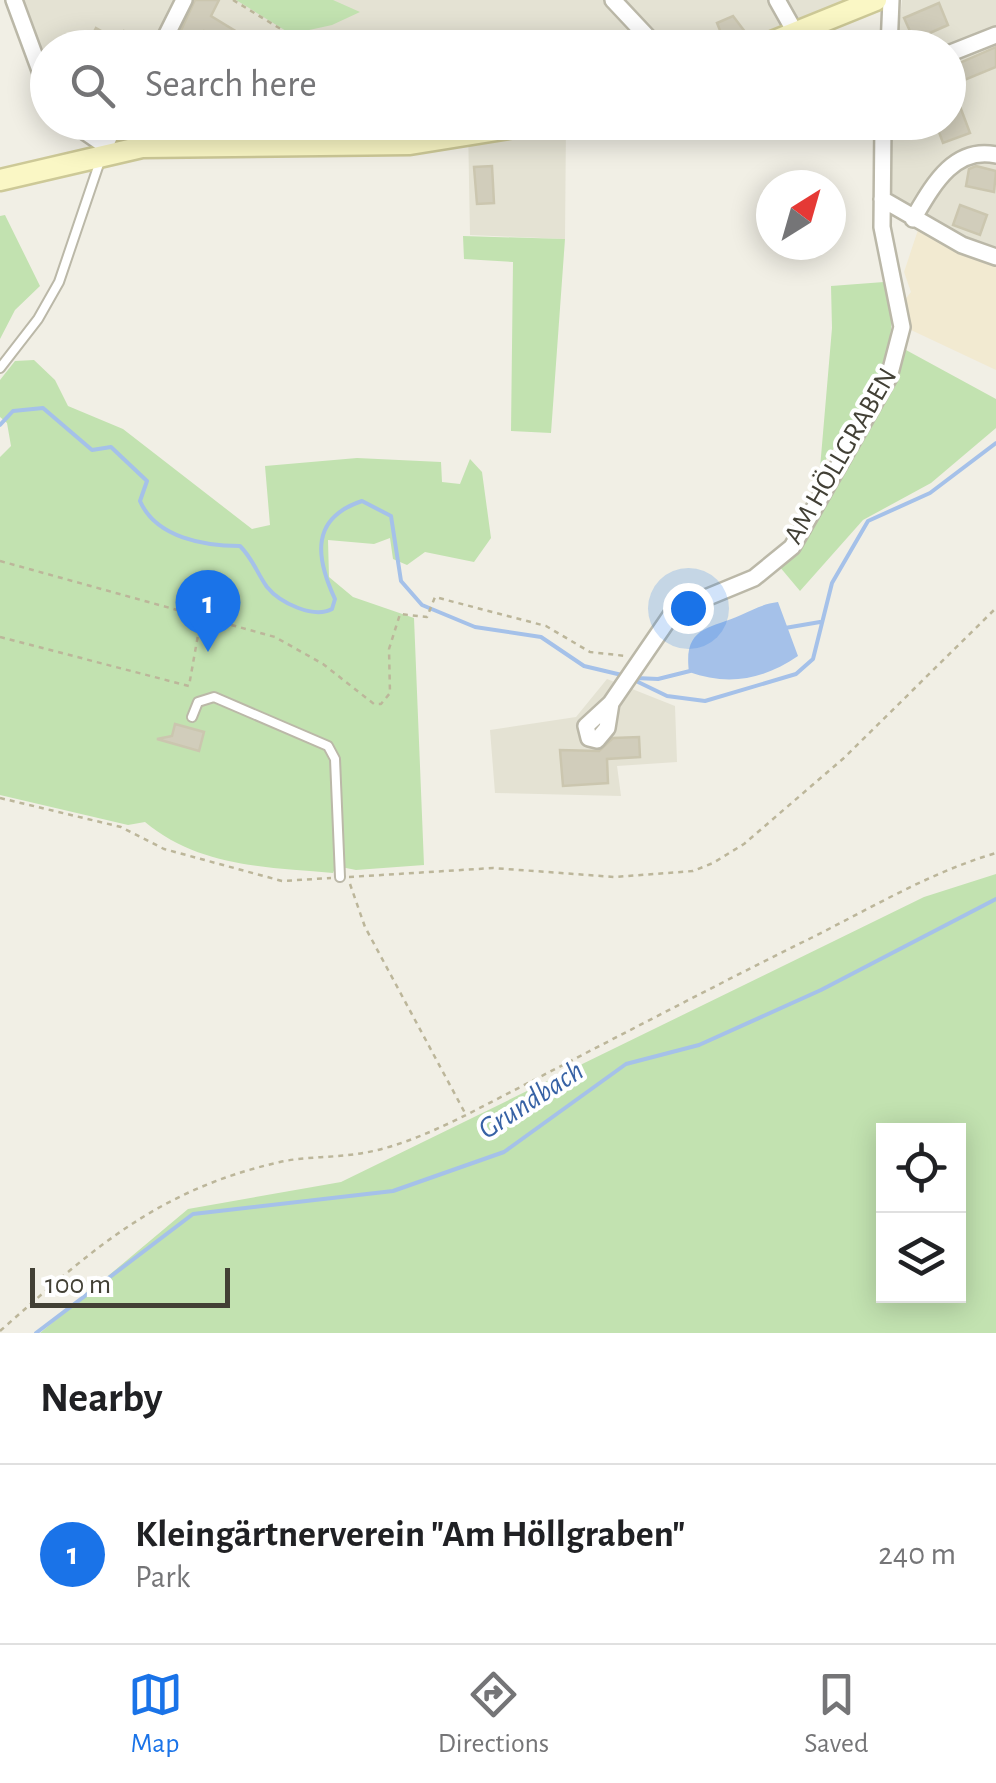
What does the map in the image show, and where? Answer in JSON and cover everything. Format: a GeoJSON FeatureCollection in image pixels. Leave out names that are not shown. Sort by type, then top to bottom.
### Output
{"type":"FeatureCollection","features":[{"type":"Feature","properties":{"kind":"main road"},"geometry":{"type":"LineString","coordinates":[[801,30],[876,0]]}},
{"type":"Feature","properties":{"kind":"main road"},"geometry":{"type":"LineString","coordinates":[[0,180],[102,150],[174,145],[410,144],[435,140]]}},
{"type":"Feature","properties":{"kind":"street"},"geometry":{"type":"LineString","coordinates":[[14,0],[30,43]]}},
{"type":"Feature","properties":{"kind":"street"},"geometry":{"type":"LineString","coordinates":[[169,30],[184,0]]}},
{"type":"Feature","properties":{"kind":"street"},"geometry":{"type":"LineString","coordinates":[[614,0],[642,30]]}},
{"type":"Feature","properties":{"kind":"street"},"geometry":{"type":"LineString","coordinates":[[777,0],[795,30]]}},
{"type":"Feature","properties":{"kind":"street"},"geometry":{"type":"LineString","coordinates":[[890,30],[891,0]]}},
{"type":"Feature","properties":{"kind":"street"},"geometry":{"type":"LineString","coordinates":[[966,46],[996,34]]}},
{"type":"Feature","properties":{"kind":"street"},"geometry":{"type":"LineString","coordinates":[[91,140],[102,150],[107,140]]}},
{"type":"Feature","properties":{"kind":"street","name":"AM HÖLLGRABEN"},"geometry":{"type":"LineString","coordinates":[[611,703],[674,611],[754,578],[780,560],[827,492],[889,376],[902,327],[887,262],[883,140]]}},
{"type":"Feature","properties":{"kind":"street"},"geometry":{"type":"LineString","coordinates":[[914,219],[932,186],[954,162],[972,154],[996,155]]}},
{"type":"Feature","properties":{"kind":"street"},"geometry":{"type":"LineString","coordinates":[[882,200],[962,246],[996,257]]}},
{"type":"Feature","properties":{"kind":"lane"},"geometry":{"type":"LineString","coordinates":[[0,368],[38,319],[59,282],[102,150]]}},
{"type":"Feature","properties":{"kind":"lane"},"geometry":{"type":"LineString","coordinates":[[192,718],[198,702],[214,697],[328,746],[335,759],[344,878]]}},
{"type":"Feature","properties":{"kind":"path"},"geometry":{"type":"LineString","coordinates":[[234,0],[283,30]]}},
{"type":"Feature","properties":{"kind":"path"},"geometry":{"type":"LineString","coordinates":[[0,561],[108,594],[275,637],[381,704],[390,694],[389,649],[400,614],[427,617],[435,597],[546,626],[590,652],[623,656],[645,650]]}},
{"type":"Feature","properties":{"kind":"path"},"geometry":{"type":"LineString","coordinates":[[0,798],[121,827],[164,848],[282,880],[493,868],[615,877],[693,871],[713,864],[744,844],[845,757],[996,608]]}},
{"type":"Feature","properties":{"kind":"path"},"geometry":{"type":"LineString","coordinates":[[0,637],[188,686],[202,616]]}},
{"type":"Feature","properties":{"kind":"path"},"geometry":{"type":"LineString","coordinates":[[0,1331],[75,1265],[154,1207],[196,1187],[283,1161],[368,1152],[404,1142],[466,1115],[546,1070],[910,888],[996,853]]}},
{"type":"Feature","properties":{"kind":"path"},"geometry":{"type":"LineString","coordinates":[[344,878],[365,928],[466,1115]]}},
{"type":"Feature","properties":{"kind":"shaded area"},"geometry":{"type":"Polygon","coordinates":[[[17,0],[853,0],[775,30],[30,30],[30,41],[17,0]]]}},
{"type":"Feature","properties":{"kind":"shaded area"},"geometry":{"type":"Polygon","coordinates":[[[902,0],[996,0],[996,247],[953,232],[890,194],[888,140],[966,140],[966,30],[898,30],[902,0]]]}},
{"type":"Feature","properties":{"kind":"shaded area"},"geometry":{"type":"Polygon","coordinates":[[[85,140],[192,140],[87,142],[85,140]]]}},
{"type":"Feature","properties":{"kind":"shaded area"},"geometry":{"type":"Polygon","coordinates":[[[468,140],[566,140],[565,239],[470,235],[468,140]]]}},
{"type":"Feature","properties":{"kind":"shaded area"},"geometry":{"type":"Polygon","coordinates":[[[918,230],[996,267],[996,370],[911,330],[904,301],[911,292],[904,272],[918,230]]]}},
{"type":"Feature","properties":{"kind":"shaded area"},"geometry":{"type":"Polygon","coordinates":[[[607,679],[675,706],[677,762],[617,766],[621,796],[495,793],[490,730],[576,717],[607,679]]]}},
{"type":"Feature","properties":{"kind":"green space"},"geometry":{"type":"Polygon","coordinates":[[[236,0],[333,0],[360,12],[332,25],[285,30],[236,0]]]}},
{"type":"Feature","properties":{"kind":"green space"},"geometry":{"type":"Polygon","coordinates":[[[5,215],[40,286],[15,310],[0,339],[0,216],[5,215]]]}},
{"type":"Feature","properties":{"kind":"green space"},"geometry":{"type":"Polygon","coordinates":[[[463,236],[565,239],[551,433],[511,431],[513,262],[464,259],[463,236]]]}},
{"type":"Feature","properties":{"kind":"green space"},"geometry":{"type":"Polygon","coordinates":[[[884,282],[891,306],[886,356],[863,404],[820,468],[832,328],[831,286],[884,282]]]}},
{"type":"Feature","properties":{"kind":"green space"},"geometry":{"type":"Polygon","coordinates":[[[906,350],[996,399],[996,428],[931,483],[863,520],[800,591],[779,566],[906,350]]]}},
{"type":"Feature","properties":{"kind":"green space"},"geometry":{"type":"Polygon","coordinates":[[[34,360],[55,380],[68,406],[123,429],[252,529],[270,525],[265,466],[357,458],[441,462],[442,482],[460,484],[470,459],[482,472],[491,538],[474,562],[425,552],[407,565],[393,559],[390,538],[374,544],[328,540],[329,577],[353,597],[414,618],[424,865],[356,870],[336,866],[333,873],[234,862],[188,848],[145,822],[128,825],[0,795],[0,457],[11,446],[7,423],[0,417],[0,380],[15,361],[34,360]]]}},
{"type":"Feature","properties":{"kind":"green space"},"geometry":{"type":"Polygon","coordinates":[[[996,874],[996,1333],[40,1333],[188,1209],[341,1182],[924,897],[996,874]]]}},
{"type":"Feature","properties":{"kind":"water"},"geometry":{"type":"Polygon","coordinates":[[[778,602],[798,656],[772,671],[745,678],[718,679],[689,672],[690,646],[701,632],[778,602]]]}},
{"type":"Feature","properties":{"kind":"building"},"geometry":{"type":"Polygon","coordinates":[[[195,0],[219,0],[211,16],[234,30],[181,30],[195,0]]]}},
{"type":"Feature","properties":{"kind":"building"},"geometry":{"type":"Polygon","coordinates":[[[939,3],[948,25],[937,30],[909,30],[904,18],[939,3]]]}},
{"type":"Feature","properties":{"kind":"building"},"geometry":{"type":"Polygon","coordinates":[[[733,16],[744,30],[720,30],[717,23],[733,16]]]}},
{"type":"Feature","properties":{"kind":"building"},"geometry":{"type":"Polygon","coordinates":[[[996,47],[996,67],[966,79],[966,60],[996,47]]]}},
{"type":"Feature","properties":{"kind":"building"},"geometry":{"type":"Polygon","coordinates":[[[492,166],[494,203],[477,204],[474,167],[492,166]]]}},
{"type":"Feature","properties":{"kind":"building"},"geometry":{"type":"Polygon","coordinates":[[[976,166],[996,171],[994,192],[966,186],[969,169],[976,166]]]}},
{"type":"Feature","properties":{"kind":"building"},"geometry":{"type":"Polygon","coordinates":[[[960,205],[987,215],[980,235],[953,225],[960,205]]]}},
{"type":"Feature","properties":{"kind":"building"},"geometry":{"type":"Polygon","coordinates":[[[175,724],[204,732],[199,751],[157,739],[172,736],[175,724]]]}},
{"type":"Feature","properties":{"kind":"building"},"geometry":{"type":"Polygon","coordinates":[[[639,737],[640,757],[607,759],[608,783],[563,786],[560,750],[599,751],[613,738],[639,737]]]}},
{"type":"Feature","properties":{"kind":"waterway"},"geometry":{"type":"LineString","coordinates":[[0,425],[13,411],[43,408],[92,450],[111,447],[147,481],[140,501],[157,524],[197,542],[240,546],[273,593],[307,611],[332,609],[335,599],[324,568],[322,540],[333,517],[362,501],[391,516],[401,581],[422,605],[475,627],[541,637],[584,666],[626,676]]}},
{"type":"Feature","properties":{"kind":"waterway"},"geometry":{"type":"LineString","coordinates":[[634,680],[667,696],[705,701],[796,674],[813,659],[832,583],[868,521],[930,493],[996,443]]}},
{"type":"Feature","properties":{"kind":"waterway"},"geometry":{"type":"LineString","coordinates":[[785,628],[820,622]]}},
{"type":"Feature","properties":{"kind":"waterway"},"geometry":{"type":"LineString","coordinates":[[636,678],[658,679],[690,671]]}},
{"type":"Feature","properties":{"kind":"waterway","name":"Grundbach"},"geometry":{"type":"LineString","coordinates":[[36,1333],[193,1214],[393,1191],[504,1152],[626,1064],[699,1045],[821,990],[996,899]]}},
{"type":"Feature","properties":{"kind":"place","name":"Kleingärtnerverein \"Am Höllgraben\""},"geometry":{"type":"Point","coordinates":[208,652]}}]}
